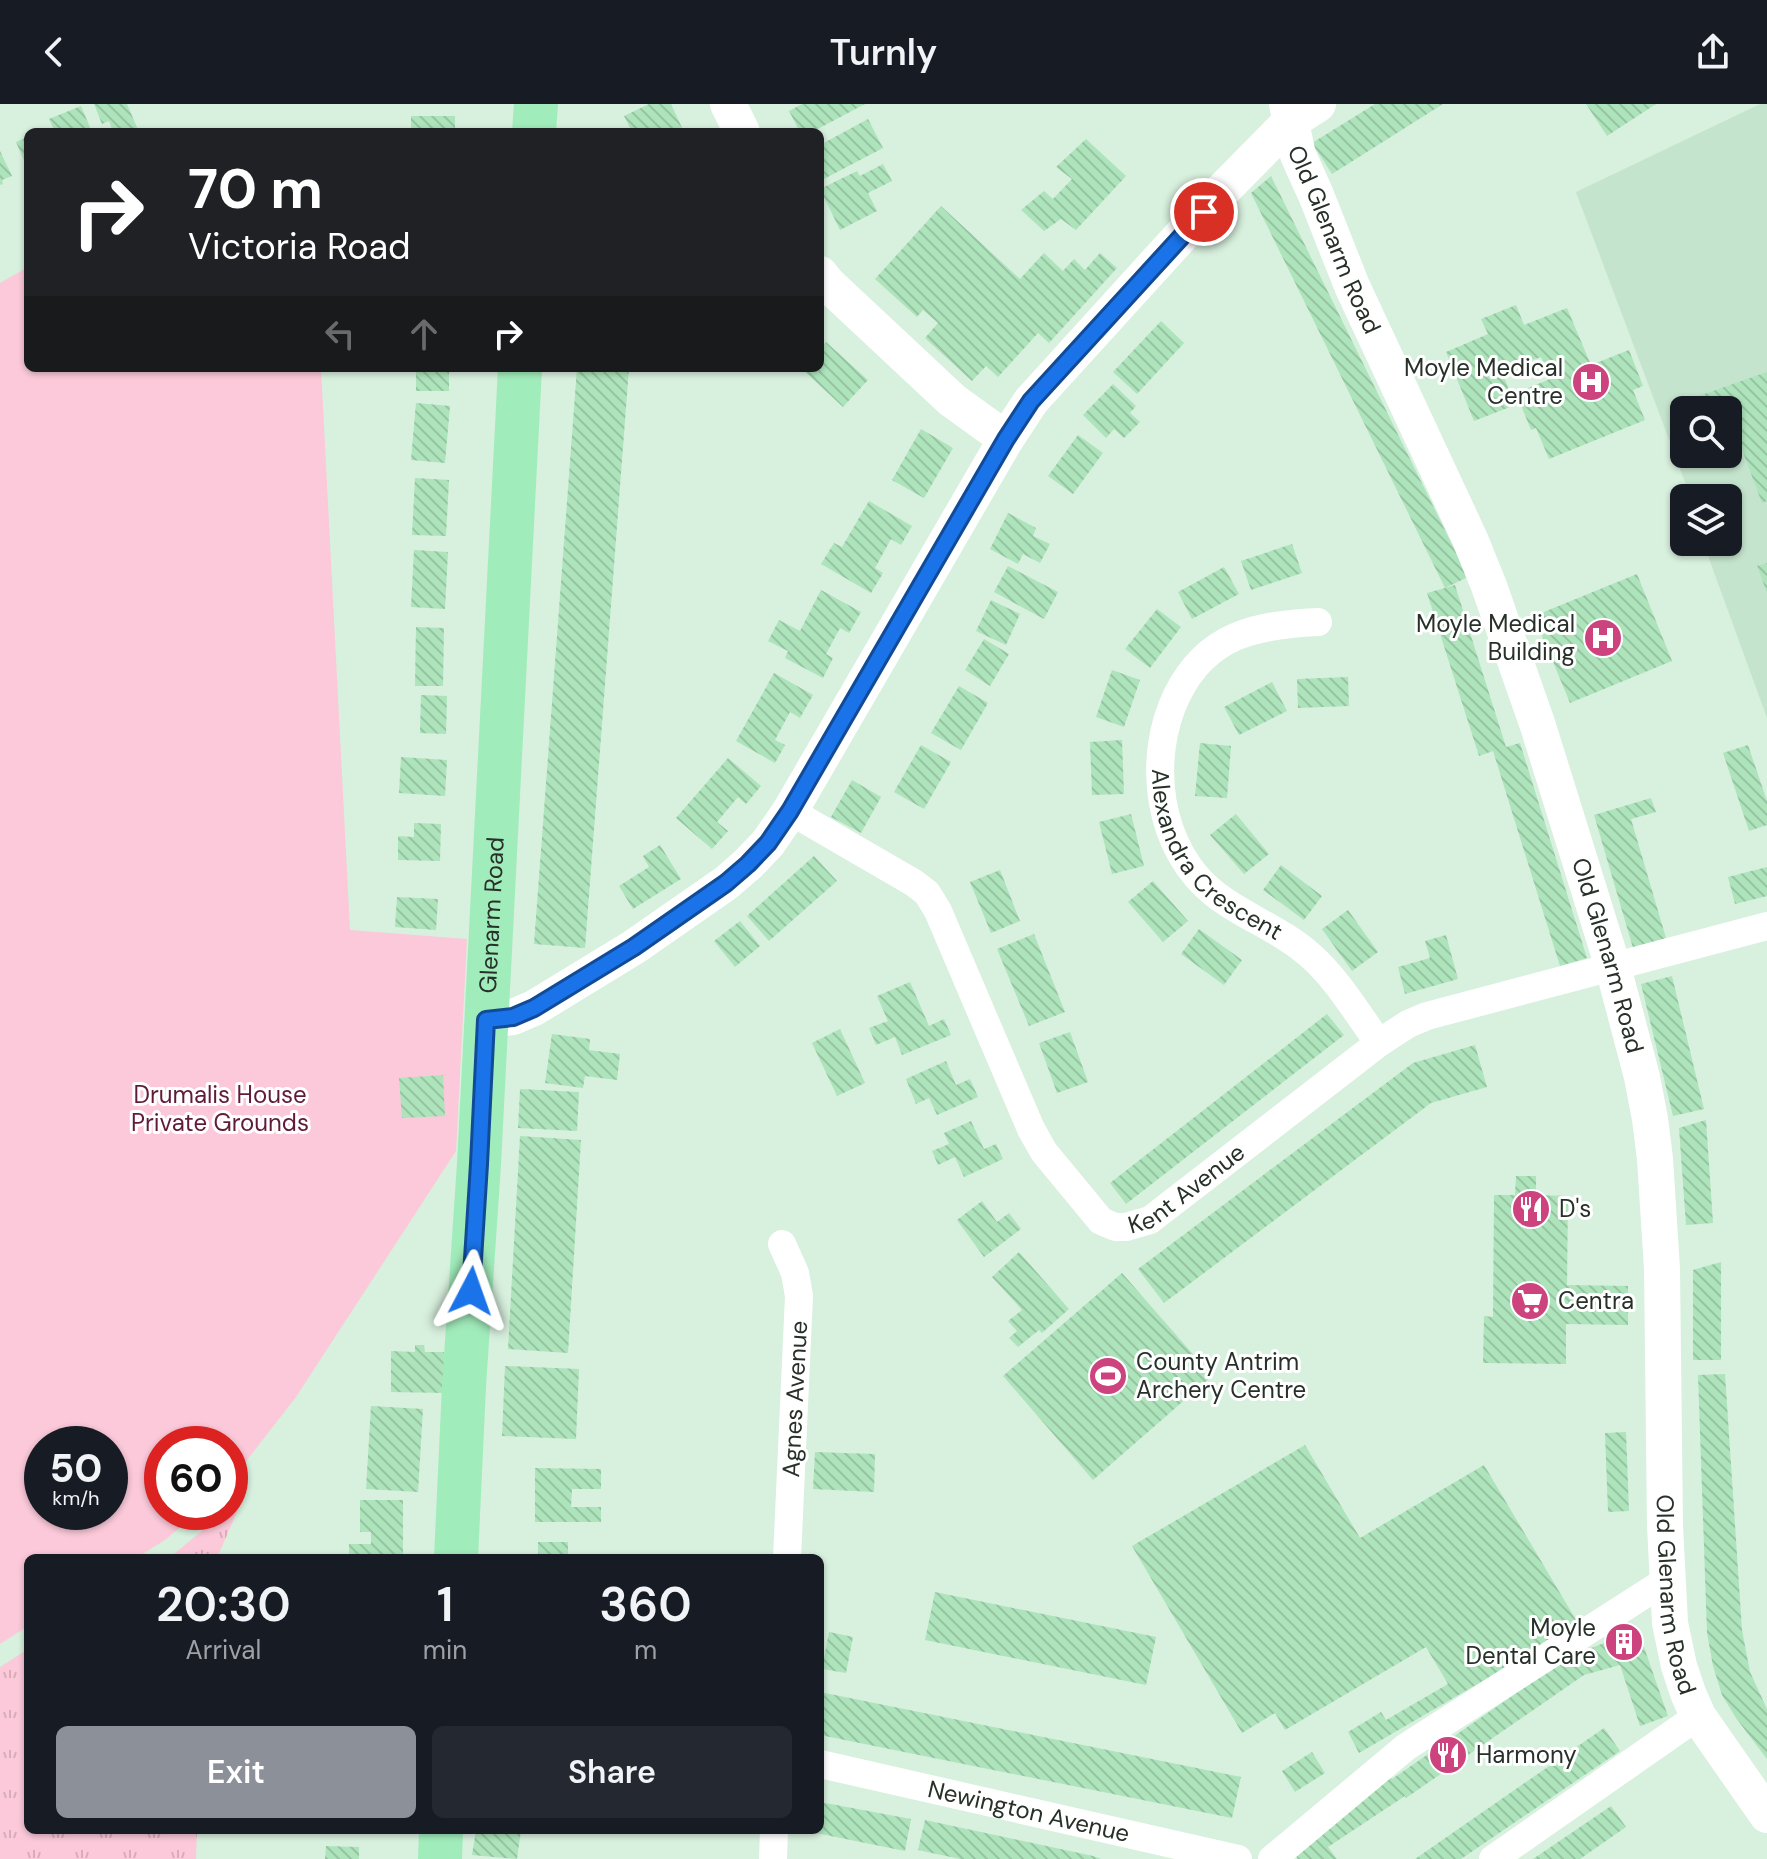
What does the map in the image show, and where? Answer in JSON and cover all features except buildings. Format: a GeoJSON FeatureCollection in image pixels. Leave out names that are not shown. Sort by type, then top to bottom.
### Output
{"type":"FeatureCollection","features":[{"type":"Feature","properties":{"kind":"main road"},"geometry":{"type":"LineString","coordinates":[[534,128],[536,104]]}},
{"type":"Feature","properties":{"kind":"main road","name":"Glenarm Road"},"geometry":{"type":"LineString","coordinates":[[456,1554],[520,372]]}},
{"type":"Feature","properties":{"kind":"main road"},"geometry":{"type":"LineString","coordinates":[[440,1859],[441,1834]]}},
{"type":"Feature","properties":{"kind":"street"},"geometry":{"type":"LineString","coordinates":[[728,104],[740,128]]}},
{"type":"Feature","properties":{"kind":"street"},"geometry":{"type":"LineString","coordinates":[[486,1020],[513,1017],[534,1008],[634,947],[726,883],[768,843],[790,811],[1031,401],[1299,110]]}},
{"type":"Feature","properties":{"kind":"street","name":"Old Glenarm Road"},"geometry":{"type":"LineString","coordinates":[[1299,110],[1298,155],[1352,286],[1489,586],[1538,726],[1613,967],[1642,1077],[1655,1159],[1661,1253],[1665,1526],[1670,1623],[1679,1666],[1698,1716],[1767,1815]]}},
{"type":"Feature","properties":{"kind":"street"},"geometry":{"type":"LineString","coordinates":[[824,279],[952,400],[1006,439]]}},
{"type":"Feature","properties":{"kind":"street","name":"Alexandra Crescent"},"geometry":{"type":"LineString","coordinates":[[1318,622],[1279,624],[1238,635],[1196,665],[1178,694],[1166,725],[1161,755],[1162,796],[1175,843],[1199,878],[1222,899],[1314,958],[1379,1043]]}},
{"type":"Feature","properties":{"kind":"street","name":"Kent Avenue"},"geometry":{"type":"LineString","coordinates":[[790,811],[927,893],[938,911],[1040,1146],[1097,1218],[1110,1225],[1132,1226],[1150,1220],[1379,1043],[1408,1024],[1427,1016],[1767,926]]}},
{"type":"Feature","properties":{"kind":"street","name":"Agnes Avenue"},"geometry":{"type":"LineString","coordinates":[[782,1244],[797,1280],[799,1304],[787,1554]]}},
{"type":"Feature","properties":{"kind":"street"},"geometry":{"type":"LineString","coordinates":[[1272,1859],[1406,1747],[1667,1580]]}},
{"type":"Feature","properties":{"kind":"street"},"geometry":{"type":"LineString","coordinates":[[1493,1859],[1698,1716]]}},
{"type":"Feature","properties":{"kind":"street","name":"Newington Avenue"},"geometry":{"type":"LineString","coordinates":[[824,1765],[1238,1859]]}},
{"type":"Feature","properties":{"kind":"street"},"geometry":{"type":"LineString","coordinates":[[773,1859],[774,1834]]}},
{"type":"Feature","properties":{"kind":"shaded area"},"geometry":{"type":"Polygon","coordinates":[[[1760,104],[1767,104],[1767,718],[1708,556],[1742,556],[1742,484],[1686,484],[1680,468],[1742,468],[1742,396],[1670,396],[1670,442],[1576,192],[1760,104]]]}},
{"type":"Feature","properties":{"kind":"green space","name":"Drumalis House Private Grounds"},"geometry":{"type":"Polygon","coordinates":[[[24,269],[24,372],[321,372],[350,930],[467,939],[456,1151],[296,1397],[248,1459],[248,1426],[144,1426],[144,1530],[177,1530],[142,1554],[24,1554],[24,1629],[0,1644],[0,283],[24,269]]]}},
{"type":"Feature","properties":{"kind":"green space"},"geometry":{"type":"Polygon","coordinates":[[[203,1530],[229,1530],[219,1554],[174,1554],[203,1530]]]}},
{"type":"Feature","properties":{"kind":"green space"},"geometry":{"type":"Polygon","coordinates":[[[24,1652],[24,1834],[197,1834],[196,1859],[0,1859],[0,1667],[24,1652]]]}},
{"type":"Feature","properties":{"kind":"place","name":"Moyle Medical Centre"},"geometry":{"type":"Point","coordinates":[1591,382]}},
{"type":"Feature","properties":{"kind":"place","name":"Moyle Medical Building"},"geometry":{"type":"Point","coordinates":[1603,638]}},
{"type":"Feature","properties":{"kind":"place","name":"D's"},"geometry":{"type":"Point","coordinates":[1531,1209]}},
{"type":"Feature","properties":{"kind":"place","name":"Centra"},"geometry":{"type":"Point","coordinates":[1530,1301]}},
{"type":"Feature","properties":{"kind":"place","name":"County Antrim Archery Centre"},"geometry":{"type":"Point","coordinates":[1108,1376]}},
{"type":"Feature","properties":{"kind":"place","name":"Moyle Dental Care"},"geometry":{"type":"Point","coordinates":[1624,1642]}},
{"type":"Feature","properties":{"kind":"place","name":"Harmony"},"geometry":{"type":"Point","coordinates":[1448,1755]}},
{"type":"Feature","properties":{"kind":"route"},"geometry":{"type":"LineString","coordinates":[[471,1291],[486,1020],[513,1017],[534,1008],[634,947],[726,883],[768,843],[790,811],[1031,401],[1204,212]]}}]}
